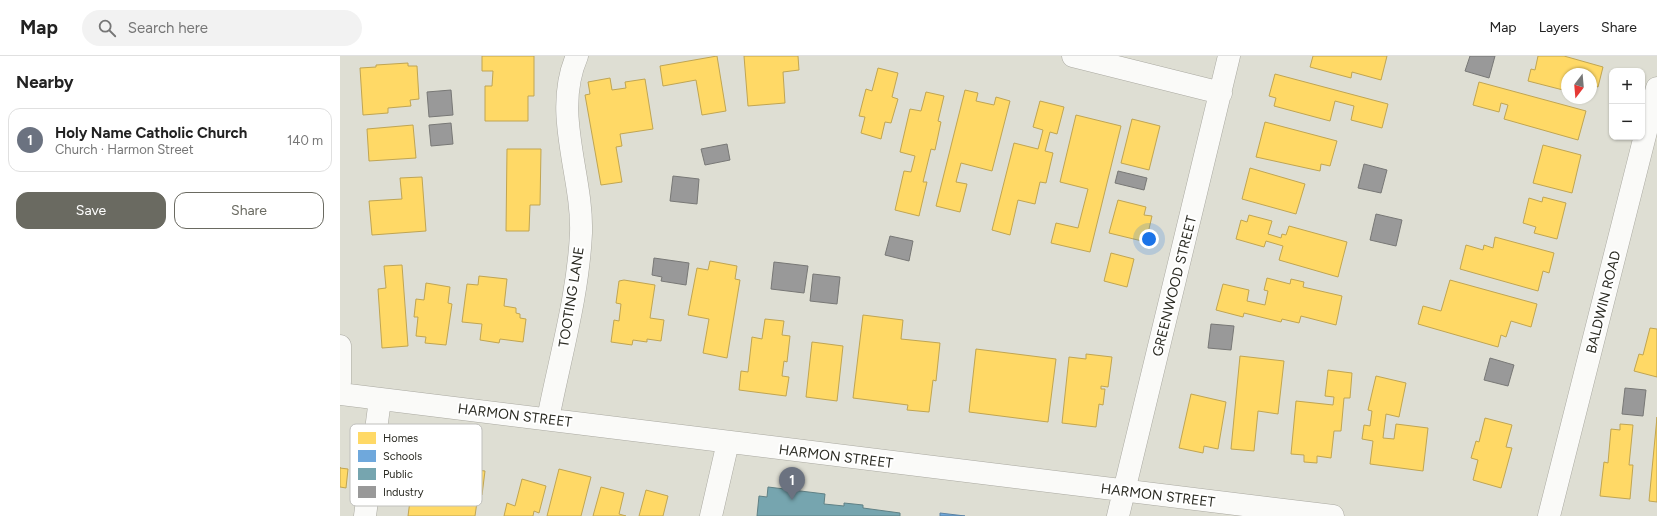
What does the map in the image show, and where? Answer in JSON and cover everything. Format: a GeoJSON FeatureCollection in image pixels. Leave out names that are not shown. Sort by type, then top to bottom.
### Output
{"type":"FeatureCollection","features":[{"type":"Feature","properties":{"kind":"street","name":"TOOTING LANE"},"geometry":{"type":"LineString","coordinates":[[548,419],[576,287],[579,259],[581,231],[580,210],[567,99],[575,62],[578,56]]}},
{"type":"Feature","properties":{"kind":"street"},"geometry":{"type":"LineString","coordinates":[[1073,56],[1221,92]]}},
{"type":"Feature","properties":{"kind":"street","name":"GREENWOOD STREET"},"geometry":{"type":"LineString","coordinates":[[1118,516],[1230,56]]}},
{"type":"Feature","properties":{"kind":"street","name":"BALDWIN ROAD"},"geometry":{"type":"LineString","coordinates":[[1549,516],[1657,88]]}},
{"type":"Feature","properties":{"kind":"street"},"geometry":{"type":"LineString","coordinates":[[340,346],[340,382]]}},
{"type":"Feature","properties":{"kind":"street","name":"HARMON STREET"},"geometry":{"type":"LineString","coordinates":[[340,394],[1333,516]]}},
{"type":"Feature","properties":{"kind":"street"},"geometry":{"type":"LineString","coordinates":[[377,424],[380,398]]}},
{"type":"Feature","properties":{"kind":"street"},"geometry":{"type":"LineString","coordinates":[[712,516],[728,442]]}},
{"type":"Feature","properties":{"kind":"street"},"geometry":{"type":"LineString","coordinates":[[365,516],[366,506]]}},
{"type":"Feature","properties":{"kind":"building: Homes"},"geometry":{"type":"Polygon","coordinates":[[[482,56],[534,56],[534,96],[528,96],[528,121],[485,121],[485,86],[492,86],[493,71],[482,71],[482,56]]]}},
{"type":"Feature","properties":{"kind":"building: Homes"},"geometry":{"type":"Polygon","coordinates":[[[717,56],[726,111],[702,115],[696,80],[663,86],[660,66],[717,56]]]}},
{"type":"Feature","properties":{"kind":"building: Homes"},"geometry":{"type":"Polygon","coordinates":[[[744,56],[798,56],[799,70],[783,72],[785,103],[748,106],[744,56]]]}},
{"type":"Feature","properties":{"kind":"building: Homes"},"geometry":{"type":"Polygon","coordinates":[[[1313,56],[1387,56],[1381,80],[1352,72],[1351,78],[1310,67],[1313,56]]]}},
{"type":"Feature","properties":{"kind":"building: Homes"},"geometry":{"type":"Polygon","coordinates":[[[1538,56],[1564,56],[1603,67],[1598,87],[1597,68],[1561,68],[1561,89],[1528,81],[1531,69],[1535,70],[1538,56]]]}},
{"type":"Feature","properties":{"kind":"building: Homes"},"geometry":{"type":"Polygon","coordinates":[[[408,63],[408,66],[417,66],[419,99],[410,100],[411,106],[388,108],[388,113],[363,115],[360,68],[376,67],[376,65],[408,63]]]}},
{"type":"Feature","properties":{"kind":"building: Homes"},"geometry":{"type":"Polygon","coordinates":[[[878,68],[898,73],[892,97],[898,99],[891,123],[885,122],[881,139],[861,133],[865,117],[859,116],[866,89],[872,91],[878,68]]]}},
{"type":"Feature","properties":{"kind":"building: Homes"},"geometry":{"type":"Polygon","coordinates":[[[1275,74],[1388,104],[1382,128],[1351,120],[1354,106],[1335,101],[1330,121],[1274,106],[1276,98],[1269,96],[1275,74]]]}},
{"type":"Feature","properties":{"kind":"building: Homes"},"geometry":{"type":"Polygon","coordinates":[[[610,78],[612,90],[626,88],[625,82],[645,79],[653,129],[620,134],[622,146],[616,147],[622,182],[601,185],[585,95],[590,94],[588,82],[610,78]]]}},
{"type":"Feature","properties":{"kind":"building: Homes"},"geometry":{"type":"Polygon","coordinates":[[[1479,82],[1586,111],[1578,140],[1504,119],[1508,105],[1501,103],[1499,112],[1473,105],[1479,82]]]}},
{"type":"Feature","properties":{"kind":"building: Homes"},"geometry":{"type":"Polygon","coordinates":[[[965,90],[978,93],[976,101],[994,105],[996,97],[1010,101],[992,171],[961,163],[956,182],[967,184],[960,212],[936,206],[965,90]]]}},
{"type":"Feature","properties":{"kind":"building: Homes"},"geometry":{"type":"Polygon","coordinates":[[[926,92],[944,96],[938,121],[941,122],[935,150],[931,149],[923,182],[927,182],[919,216],[895,210],[904,171],[911,172],[915,156],[900,152],[910,109],[921,111],[926,92]]]}},
{"type":"Feature","properties":{"kind":"building: Homes"},"geometry":{"type":"Polygon","coordinates":[[[1040,101],[1064,107],[1057,134],[1050,132],[1045,151],[1053,153],[1046,183],[1040,182],[1035,204],[1018,200],[1010,235],[992,230],[1014,143],[1038,149],[1043,130],[1033,127],[1040,101]]]}},
{"type":"Feature","properties":{"kind":"building: Homes"},"geometry":{"type":"Polygon","coordinates":[[[1076,115],[1121,126],[1090,252],[1051,243],[1056,223],[1078,228],[1088,189],[1060,182],[1076,115]]]}},
{"type":"Feature","properties":{"kind":"building: Homes"},"geometry":{"type":"Polygon","coordinates":[[[1132,119],[1160,126],[1149,170],[1121,163],[1132,119]]]}},
{"type":"Feature","properties":{"kind":"building: Homes"},"geometry":{"type":"Polygon","coordinates":[[[1265,122],[1337,141],[1330,166],[1321,164],[1320,171],[1256,157],[1265,122]]]}},
{"type":"Feature","properties":{"kind":"building: Homes"},"geometry":{"type":"Polygon","coordinates":[[[413,125],[416,158],[369,161],[367,129],[413,125]]]}},
{"type":"Feature","properties":{"kind":"building: Homes"},"geometry":{"type":"Polygon","coordinates":[[[1543,145],[1581,155],[1572,193],[1533,183],[1543,145]]]}},
{"type":"Feature","properties":{"kind":"building: Homes"},"geometry":{"type":"Polygon","coordinates":[[[507,149],[541,149],[540,205],[530,205],[529,231],[506,231],[507,149]]]}},
{"type":"Feature","properties":{"kind":"building: Homes"},"geometry":{"type":"Polygon","coordinates":[[[1250,168],[1305,184],[1296,214],[1242,199],[1250,168]]]}},
{"type":"Feature","properties":{"kind":"building: Homes"},"geometry":{"type":"Polygon","coordinates":[[[422,177],[426,231],[372,235],[369,201],[402,199],[400,178],[422,177]]]}},
{"type":"Feature","properties":{"kind":"building: Homes"},"geometry":{"type":"Polygon","coordinates":[[[1543,197],[1566,203],[1557,239],[1534,233],[1536,227],[1523,223],[1529,198],[1542,202],[1543,197]]]}},
{"type":"Feature","properties":{"kind":"building: Homes"},"geometry":{"type":"Polygon","coordinates":[[[1118,200],[1146,207],[1144,215],[1152,216],[1146,242],[1109,233],[1118,200]]]}},
{"type":"Feature","properties":{"kind":"building: Homes"},"geometry":{"type":"Polygon","coordinates":[[[1249,215],[1272,221],[1268,234],[1281,238],[1282,234],[1286,235],[1289,226],[1347,242],[1338,277],[1279,260],[1283,246],[1266,241],[1264,247],[1236,239],[1241,220],[1247,222],[1249,215]]]}},
{"type":"Feature","properties":{"kind":"building: Homes"},"geometry":{"type":"Polygon","coordinates":[[[1495,237],[1554,253],[1549,273],[1543,271],[1538,291],[1460,269],[1466,245],[1483,250],[1484,245],[1493,248],[1495,237]]]}},
{"type":"Feature","properties":{"kind":"building: Homes"},"geometry":{"type":"Polygon","coordinates":[[[1111,253],[1134,259],[1127,287],[1104,281],[1111,253]]]}},
{"type":"Feature","properties":{"kind":"building: Homes"},"geometry":{"type":"Polygon","coordinates":[[[710,261],[737,266],[735,279],[740,280],[727,358],[703,353],[709,319],[688,315],[697,268],[708,270],[710,261]]]}},
{"type":"Feature","properties":{"kind":"building: Homes"},"geometry":{"type":"Polygon","coordinates":[[[402,265],[408,346],[382,348],[378,289],[386,288],[384,266],[402,265]]]}},
{"type":"Feature","properties":{"kind":"building: Homes"},"geometry":{"type":"Polygon","coordinates":[[[479,276],[507,279],[504,306],[516,308],[516,313],[520,314],[520,318],[526,319],[523,342],[500,339],[499,343],[480,340],[482,324],[462,322],[467,284],[478,285],[479,276]]]}},
{"type":"Feature","properties":{"kind":"building: Homes"},"geometry":{"type":"Polygon","coordinates":[[[1267,278],[1290,284],[1291,279],[1304,282],[1303,287],[1342,296],[1336,325],[1301,316],[1299,323],[1282,319],[1281,322],[1244,313],[1243,317],[1216,310],[1223,284],[1249,290],[1247,301],[1265,305],[1268,291],[1264,290],[1267,278]]]}},
{"type":"Feature","properties":{"kind":"building: Homes"},"geometry":{"type":"Polygon","coordinates":[[[624,280],[655,285],[650,318],[664,320],[661,341],[647,339],[647,342],[633,340],[632,345],[611,342],[614,320],[619,321],[621,304],[616,303],[619,281],[624,280]]]}},
{"type":"Feature","properties":{"kind":"building: Homes"},"geometry":{"type":"Polygon","coordinates":[[[1450,280],[1537,304],[1531,327],[1511,321],[1506,337],[1501,335],[1498,347],[1418,324],[1423,306],[1441,311],[1450,280]]]}},
{"type":"Feature","properties":{"kind":"building: Homes"},"geometry":{"type":"Polygon","coordinates":[[[426,283],[450,287],[448,303],[452,304],[446,345],[425,343],[426,337],[416,336],[418,317],[414,317],[416,299],[424,300],[426,283]]]}},
{"type":"Feature","properties":{"kind":"building: Homes"},"geometry":{"type":"Polygon","coordinates":[[[863,315],[903,320],[901,339],[940,343],[936,381],[933,380],[929,412],[907,410],[908,405],[853,398],[863,315]]]}},
{"type":"Feature","properties":{"kind":"building: Homes"},"geometry":{"type":"Polygon","coordinates":[[[765,319],[784,321],[782,335],[790,336],[787,362],[784,361],[782,376],[789,377],[786,396],[739,390],[741,371],[748,372],[752,337],[762,339],[765,319]]]}},
{"type":"Feature","properties":{"kind":"building: Homes"},"geometry":{"type":"Polygon","coordinates":[[[1650,328],[1657,329],[1657,377],[1634,371],[1639,354],[1643,355],[1650,328]]]}},
{"type":"Feature","properties":{"kind":"building: Homes"},"geometry":{"type":"Polygon","coordinates":[[[812,342],[843,346],[837,401],[806,397],[812,342]]]}},
{"type":"Feature","properties":{"kind":"building: Homes"},"geometry":{"type":"Polygon","coordinates":[[[976,349],[1056,359],[1048,422],[969,412],[976,349]]]}},
{"type":"Feature","properties":{"kind":"building: Homes"},"geometry":{"type":"Polygon","coordinates":[[[1086,354],[1112,357],[1108,387],[1101,386],[1101,389],[1105,389],[1103,405],[1099,404],[1096,427],[1062,423],[1069,357],[1086,359],[1086,354]]]}},
{"type":"Feature","properties":{"kind":"building: Homes"},"geometry":{"type":"Polygon","coordinates":[[[1240,356],[1284,361],[1278,414],[1258,411],[1254,451],[1231,449],[1240,356]]]}},
{"type":"Feature","properties":{"kind":"building: Homes"},"geometry":{"type":"Polygon","coordinates":[[[1328,370],[1352,373],[1350,398],[1344,398],[1341,431],[1334,431],[1331,458],[1317,456],[1317,463],[1304,462],[1304,455],[1291,454],[1296,401],[1333,405],[1334,397],[1325,396],[1328,370]]]}},
{"type":"Feature","properties":{"kind":"building: Homes"},"geometry":{"type":"Polygon","coordinates":[[[1376,376],[1406,383],[1399,417],[1386,414],[1383,438],[1394,439],[1396,424],[1428,428],[1423,471],[1370,464],[1373,441],[1362,439],[1364,425],[1370,426],[1372,411],[1368,410],[1376,376]]]}},
{"type":"Feature","properties":{"kind":"building: Homes"},"geometry":{"type":"Polygon","coordinates":[[[1191,394],[1226,402],[1218,449],[1204,446],[1203,453],[1179,448],[1191,394]]]}},
{"type":"Feature","properties":{"kind":"building: Homes"},"geometry":{"type":"Polygon","coordinates":[[[1657,417],[1657,502],[1649,501],[1657,417]]]}},
{"type":"Feature","properties":{"kind":"building: Homes"},"geometry":{"type":"Polygon","coordinates":[[[1485,418],[1512,425],[1506,447],[1512,448],[1501,488],[1473,480],[1478,460],[1471,458],[1476,441],[1479,442],[1485,418]]]}},
{"type":"Feature","properties":{"kind":"building: Homes"},"geometry":{"type":"Polygon","coordinates":[[[1620,424],[1633,425],[1629,465],[1633,465],[1630,499],[1600,496],[1604,462],[1608,463],[1611,429],[1620,430],[1620,424]]]}},
{"type":"Feature","properties":{"kind":"building: Homes"},"geometry":{"type":"Polygon","coordinates":[[[340,468],[348,469],[346,488],[340,487],[340,468]]]}},
{"type":"Feature","properties":{"kind":"building: Homes"},"geometry":{"type":"Polygon","coordinates":[[[559,469],[591,477],[581,516],[547,516],[559,469]]]}},
{"type":"Feature","properties":{"kind":"building: Homes"},"geometry":{"type":"Polygon","coordinates":[[[482,471],[485,471],[482,495],[482,471]]]}},
{"type":"Feature","properties":{"kind":"building: Homes"},"geometry":{"type":"Polygon","coordinates":[[[522,479],[546,486],[539,513],[534,511],[533,516],[504,516],[507,503],[515,506],[522,479]]]}},
{"type":"Feature","properties":{"kind":"building: Homes"},"geometry":{"type":"Polygon","coordinates":[[[601,487],[624,493],[619,514],[626,516],[593,516],[601,487]]]}},
{"type":"Feature","properties":{"kind":"building: Homes"},"geometry":{"type":"Polygon","coordinates":[[[646,490],[668,496],[663,516],[639,516],[646,490]]]}},
{"type":"Feature","properties":{"kind":"building: Homes"},"geometry":{"type":"Polygon","coordinates":[[[409,506],[476,506],[475,516],[408,516],[409,506]]]}},
{"type":"Feature","properties":{"kind":"building: Schools"},"geometry":{"type":"Polygon","coordinates":[[[940,513],[965,516],[940,516],[940,513]]]}},
{"type":"Feature","properties":{"kind":"building: Public"},"geometry":{"type":"Polygon","coordinates":[[[768,487],[825,494],[824,504],[844,506],[844,503],[863,505],[863,508],[900,513],[900,516],[757,516],[759,496],[767,497],[768,487]]]}},
{"type":"Feature","properties":{"kind":"building: Industry"},"geometry":{"type":"Polygon","coordinates":[[[1470,56],[1495,56],[1489,78],[1465,71],[1470,56]]]}},
{"type":"Feature","properties":{"kind":"building: Industry"},"geometry":{"type":"Polygon","coordinates":[[[451,90],[453,115],[429,117],[427,92],[451,90]]]}},
{"type":"Feature","properties":{"kind":"building: Industry"},"geometry":{"type":"Polygon","coordinates":[[[451,123],[453,144],[431,146],[429,125],[451,123]]]}},
{"type":"Feature","properties":{"kind":"building: Industry"},"geometry":{"type":"Polygon","coordinates":[[[727,144],[730,160],[705,165],[701,149],[727,144]]]}},
{"type":"Feature","properties":{"kind":"building: Industry"},"geometry":{"type":"Polygon","coordinates":[[[1364,164],[1387,170],[1381,193],[1358,188],[1364,164]]]}},
{"type":"Feature","properties":{"kind":"building: Industry"},"geometry":{"type":"Polygon","coordinates":[[[1118,171],[1147,178],[1144,190],[1115,183],[1118,171]]]}},
{"type":"Feature","properties":{"kind":"building: Industry"},"geometry":{"type":"Polygon","coordinates":[[[673,176],[699,179],[697,204],[670,201],[673,176]]]}},
{"type":"Feature","properties":{"kind":"building: Industry"},"geometry":{"type":"Polygon","coordinates":[[[1376,214],[1402,220],[1396,246],[1370,240],[1376,214]]]}},
{"type":"Feature","properties":{"kind":"building: Industry"},"geometry":{"type":"Polygon","coordinates":[[[890,236],[913,241],[909,261],[885,255],[890,236]]]}},
{"type":"Feature","properties":{"kind":"building: Industry"},"geometry":{"type":"Polygon","coordinates":[[[654,258],[689,263],[686,285],[661,281],[662,277],[652,275],[654,258]]]}},
{"type":"Feature","properties":{"kind":"building: Industry"},"geometry":{"type":"Polygon","coordinates":[[[774,262],[808,266],[804,293],[771,289],[774,262]]]}},
{"type":"Feature","properties":{"kind":"building: Industry"},"geometry":{"type":"Polygon","coordinates":[[[813,274],[840,277],[837,304],[810,301],[813,274]]]}},
{"type":"Feature","properties":{"kind":"building: Industry"},"geometry":{"type":"Polygon","coordinates":[[[1211,324],[1234,326],[1231,350],[1208,348],[1211,324]]]}},
{"type":"Feature","properties":{"kind":"building: Industry"},"geometry":{"type":"Polygon","coordinates":[[[1490,358],[1514,365],[1508,386],[1484,380],[1490,358]]]}},
{"type":"Feature","properties":{"kind":"building: Industry"},"geometry":{"type":"Polygon","coordinates":[[[1625,388],[1646,390],[1643,416],[1622,414],[1625,388]]]}},
{"type":"Feature","properties":{"kind":"place","name":"Holy Name Catholic Church"},"geometry":{"type":"Point","coordinates":[792,500]}}]}
